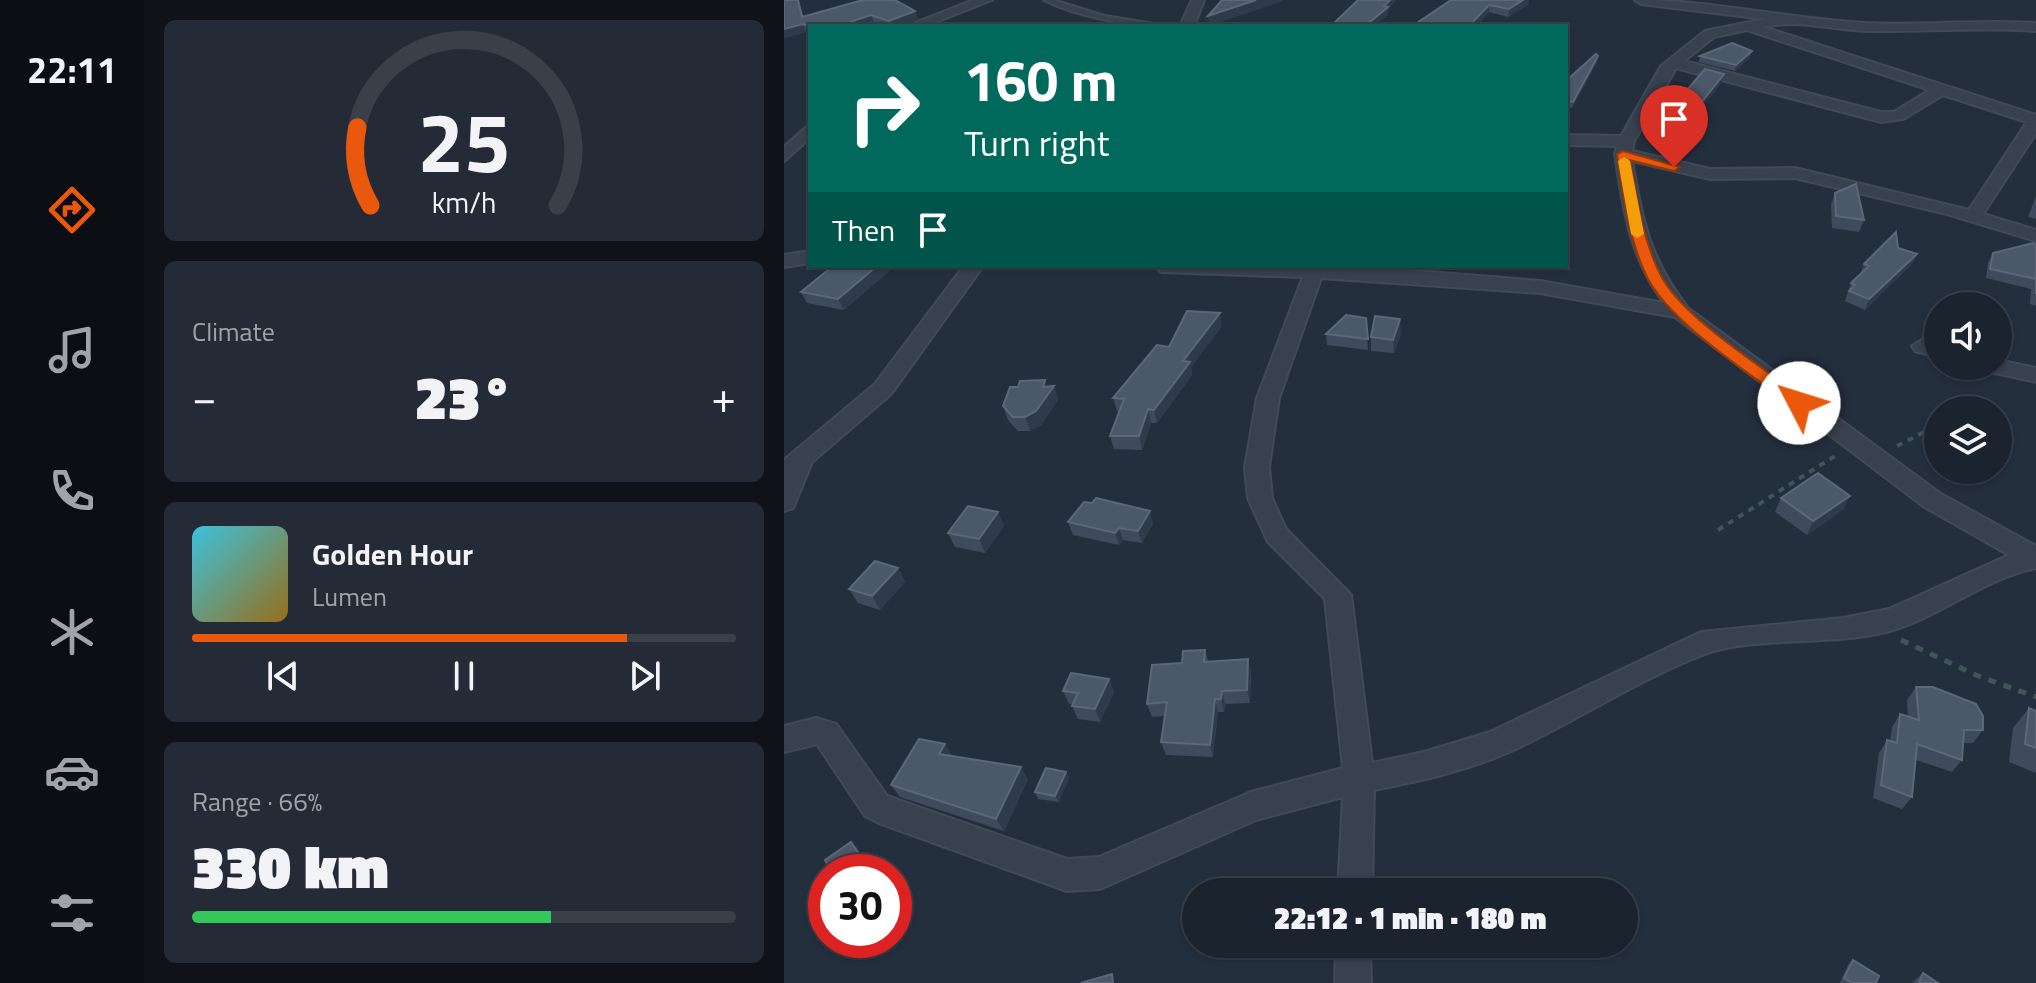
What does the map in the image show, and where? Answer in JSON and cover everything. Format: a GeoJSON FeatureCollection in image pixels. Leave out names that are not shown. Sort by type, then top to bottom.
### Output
{"type":"FeatureCollection","features":[{"type":"Feature","properties":{"kind":"street"},"geometry":{"type":"LineString","coordinates":[[920,24],[986,0]]}},
{"type":"Feature","properties":{"kind":"street"},"geometry":{"type":"LineString","coordinates":[[1188,24],[1198,0]]}},
{"type":"Feature","properties":{"kind":"street"},"geometry":{"type":"LineString","coordinates":[[1641,0],[1866,27],[1979,23],[2036,27]]}},
{"type":"Feature","properties":{"kind":"street"},"geometry":{"type":"LineString","coordinates":[[1782,19],[1710,34],[1666,69],[1624,148],[1634,224],[1654,277],[1681,312],[1873,458],[1958,516],[2036,558]]}},
{"type":"Feature","properties":{"kind":"street"},"geometry":{"type":"LineString","coordinates":[[1745,25],[2036,120],[1972,218]]}},
{"type":"Feature","properties":{"kind":"street"},"geometry":{"type":"LineString","coordinates":[[1674,63],[1881,117],[1898,116],[1942,89]]}},
{"type":"Feature","properties":{"kind":"street"},"geometry":{"type":"LineString","coordinates":[[784,156],[808,131]]}},
{"type":"Feature","properties":{"kind":"street"},"geometry":{"type":"LineString","coordinates":[[1568,140],[1624,148],[1710,174],[1795,173],[2036,236]]}},
{"type":"Feature","properties":{"kind":"street"},"geometry":{"type":"LineString","coordinates":[[784,261],[808,257]]}},
{"type":"Feature","properties":{"kind":"street"},"geometry":{"type":"LineString","coordinates":[[784,473],[883,389],[973,268]]}},
{"type":"Feature","properties":{"kind":"street"},"geometry":{"type":"LineString","coordinates":[[1213,268],[1393,275],[1554,289],[1681,312]]}},
{"type":"Feature","properties":{"kind":"street"},"geometry":{"type":"LineString","coordinates":[[1314,272],[1266,401],[1257,480],[1268,522],[1290,553],[1338,595],[1359,779],[1355,878]]}},
{"type":"Feature","properties":{"kind":"street"},"geometry":{"type":"LineString","coordinates":[[2012,370],[2036,375]]}},
{"type":"Feature","properties":{"kind":"street"},"geometry":{"type":"LineString","coordinates":[[784,502],[804,454]]}},
{"type":"Feature","properties":{"kind":"street"},"geometry":{"type":"LineString","coordinates":[[784,739],[816,731],[826,733],[876,806],[1067,875],[1100,873],[1251,807],[1302,791],[1424,766],[1497,743],[1701,643],[1734,635],[1821,632],[1870,625],[1932,605],[1978,576],[2008,563],[2036,558]]}},
{"type":"Feature","properties":{"kind":"street"},"geometry":{"type":"LineString","coordinates":[[1353,958],[1353,983]]}},
{"type":"Feature","properties":{"kind":"lane"},"geometry":{"type":"LineString","coordinates":[[1047,0],[1104,18],[1148,24]]}},
{"type":"Feature","properties":{"kind":"path"},"geometry":{"type":"LineString","coordinates":[[1873,458],[1924,432]]}},
{"type":"Feature","properties":{"kind":"path"},"geometry":{"type":"LineString","coordinates":[[1718,530],[1853,443]]}},
{"type":"Feature","properties":{"kind":"path"},"geometry":{"type":"LineString","coordinates":[[1870,625],[1976,675],[2036,697]]}},
{"type":"Feature","properties":{"kind":"building"},"geometry":{"type":"Polygon","coordinates":[[[798,0],[802,17],[863,0],[895,0],[915,11],[889,21],[871,15],[844,24],[803,24],[784,29],[784,1],[798,0]]]}},
{"type":"Feature","properties":{"kind":"building"},"geometry":{"type":"Polygon","coordinates":[[[1222,0],[1256,0],[1208,16],[1222,0]]]}},
{"type":"Feature","properties":{"kind":"building"},"geometry":{"type":"Polygon","coordinates":[[[1358,0],[1390,0],[1384,6],[1388,7],[1367,24],[1333,24],[1358,0]]]}},
{"type":"Feature","properties":{"kind":"building"},"geometry":{"type":"Polygon","coordinates":[[[1451,0],[1523,0],[1509,9],[1489,5],[1471,24],[1417,23],[1451,0]]]}},
{"type":"Feature","properties":{"kind":"building"},"geometry":{"type":"Polygon","coordinates":[[[1732,43],[1752,51],[1736,65],[1700,56],[1732,43]]]}},
{"type":"Feature","properties":{"kind":"building"},"geometry":{"type":"Polygon","coordinates":[[[1596,54],[1598,56],[1573,102],[1568,101],[1568,79],[1596,54]]]}},
{"type":"Feature","properties":{"kind":"building"},"geometry":{"type":"Polygon","coordinates":[[[1705,69],[1724,74],[1697,108],[1701,110],[1676,136],[1653,130],[1705,69]]]}},
{"type":"Feature","properties":{"kind":"building"},"geometry":{"type":"Polygon","coordinates":[[[1856,184],[1864,220],[1836,216],[1835,193],[1856,184]]]}},
{"type":"Feature","properties":{"kind":"building"},"geometry":{"type":"Polygon","coordinates":[[[1896,232],[1898,248],[1917,254],[1869,299],[1849,291],[1855,285],[1851,283],[1869,266],[1864,264],[1896,232]]]}},
{"type":"Feature","properties":{"kind":"building"},"geometry":{"type":"Polygon","coordinates":[[[2033,243],[2036,245],[2036,279],[1990,269],[1993,253],[2033,243]]]}},
{"type":"Feature","properties":{"kind":"building"},"geometry":{"type":"Polygon","coordinates":[[[875,268],[838,299],[801,292],[828,270],[875,268]]]}},
{"type":"Feature","properties":{"kind":"building"},"geometry":{"type":"Polygon","coordinates":[[[1187,311],[1220,313],[1183,361],[1190,362],[1154,410],[1148,409],[1139,436],[1110,436],[1124,399],[1113,398],[1157,345],[1169,347],[1187,311]]]}},
{"type":"Feature","properties":{"kind":"building"},"geometry":{"type":"Polygon","coordinates":[[[1346,315],[1366,318],[1368,339],[1326,334],[1346,315]]]}},
{"type":"Feature","properties":{"kind":"building"},"geometry":{"type":"Polygon","coordinates":[[[1375,316],[1400,319],[1393,340],[1371,337],[1375,316]]]}},
{"type":"Feature","properties":{"kind":"building"},"geometry":{"type":"Polygon","coordinates":[[[1045,380],[1043,387],[1054,386],[1036,411],[1025,417],[1013,417],[1003,406],[1010,387],[1018,387],[1020,381],[1045,380]]]}},
{"type":"Feature","properties":{"kind":"building"},"geometry":{"type":"Polygon","coordinates":[[[1818,473],[1850,496],[1813,521],[1781,498],[1818,473]]]}},
{"type":"Feature","properties":{"kind":"building"},"geometry":{"type":"Polygon","coordinates":[[[1096,498],[1150,511],[1138,531],[1119,528],[1115,533],[1068,522],[1084,502],[1092,503],[1096,498]]]}},
{"type":"Feature","properties":{"kind":"building"},"geometry":{"type":"Polygon","coordinates":[[[968,506],[998,512],[979,539],[948,533],[968,506]]]}},
{"type":"Feature","properties":{"kind":"building"},"geometry":{"type":"Polygon","coordinates":[[[875,561],[898,568],[872,596],[849,589],[875,561]]]}},
{"type":"Feature","properties":{"kind":"building"},"geometry":{"type":"Polygon","coordinates":[[[1205,650],[1204,662],[1248,659],[1247,690],[1222,691],[1221,699],[1215,699],[1210,745],[1161,742],[1167,702],[1147,704],[1152,665],[1182,663],[1183,651],[1205,650]]]}},
{"type":"Feature","properties":{"kind":"building"},"geometry":{"type":"Polygon","coordinates":[[[1071,673],[1109,679],[1095,709],[1072,706],[1078,693],[1063,691],[1071,673]]]}},
{"type":"Feature","properties":{"kind":"building"},"geometry":{"type":"Polygon","coordinates":[[[1916,687],[1933,687],[1976,704],[1983,716],[1983,730],[1964,730],[1962,760],[1917,744],[1912,797],[1881,785],[1887,740],[1897,743],[1900,714],[1919,720],[1916,687]]]}},
{"type":"Feature","properties":{"kind":"building"},"geometry":{"type":"Polygon","coordinates":[[[2029,708],[2036,711],[2036,748],[2025,744],[2029,708]]]}},
{"type":"Feature","properties":{"kind":"building"},"geometry":{"type":"Polygon","coordinates":[[[919,739],[945,744],[939,754],[1021,767],[996,819],[891,785],[919,739]]]}},
{"type":"Feature","properties":{"kind":"building"},"geometry":{"type":"Polygon","coordinates":[[[1046,768],[1066,772],[1055,796],[1035,792],[1046,768]]]}},
{"type":"Feature","properties":{"kind":"building"},"geometry":{"type":"Polygon","coordinates":[[[851,842],[859,854],[834,854],[851,842]]]}},
{"type":"Feature","properties":{"kind":"building"},"geometry":{"type":"Polygon","coordinates":[[[1853,960],[1879,976],[1876,983],[1852,983],[1844,978],[1853,960]]]}},
{"type":"Feature","properties":{"kind":"building"},"geometry":{"type":"Polygon","coordinates":[[[1923,973],[1938,983],[1919,983],[1923,973]]]}},
{"type":"Feature","properties":{"kind":"building"},"geometry":{"type":"Polygon","coordinates":[[[1112,974],[1113,983],[1081,983],[1112,974]]]}},
{"type":"Feature","properties":{"kind":"slow traffic"},"geometry":{"type":"LineString","coordinates":[[1624,161],[1637,234]]}},
{"type":"Feature","properties":{"kind":"route"},"geometry":{"type":"LineString","coordinates":[[1674,167],[1623,154],[1634,224],[1654,277],[1681,312],[1799,403]]}}]}
